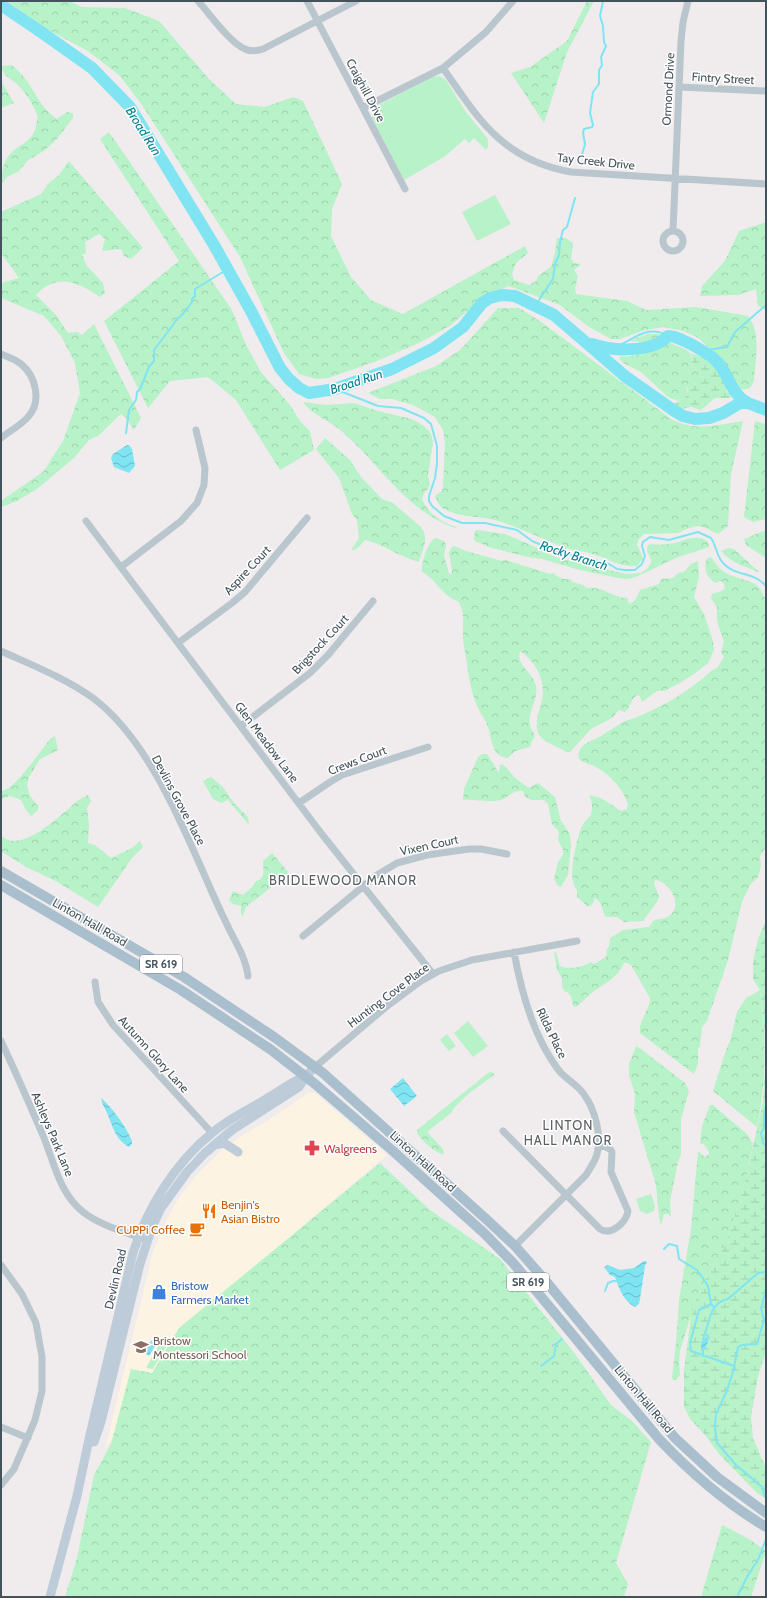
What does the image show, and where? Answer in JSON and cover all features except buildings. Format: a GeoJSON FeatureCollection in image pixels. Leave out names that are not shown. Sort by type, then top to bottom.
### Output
{"type":"FeatureCollection","features":[{"type":"Feature","properties":{"kind":"main road","name":"Linton Hall Road"},"geometry":{"type":"LineString","coordinates":[[1,871],[184,977],[274,1036],[315,1067],[515,1246],[675,1438],[717,1478],[766,1513]]}},
{"type":"Feature","properties":{"kind":"main road","name":"Linton Hall Road"},"geometry":{"type":"LineString","coordinates":[[1,885],[181,990],[270,1049],[306,1076],[394,1151],[490,1239],[514,1264],[654,1432],[683,1464],[713,1490],[766,1527]]}},
{"type":"Feature","properties":{"kind":"main road","name":"Devlin Road"},"geometry":{"type":"LineString","coordinates":[[142,1238],[172,1191],[187,1172],[214,1144],[238,1126],[299,1088],[306,1076],[315,1067]]}},
{"type":"Feature","properties":{"kind":"main road","name":"Devlin Road"},"geometry":{"type":"LineString","coordinates":[[50,1597],[84,1466],[101,1422],[142,1238],[152,1207],[193,1150],[212,1133],[291,1082],[306,1076]]}},
{"type":"Feature","properties":{"kind":"main road"},"geometry":{"type":"LineString","coordinates":[[214,1144],[224,1143],[238,1152],[234,1137],[238,1126]]}},
{"type":"Feature","properties":{"kind":"street"},"geometry":{"type":"LineString","coordinates":[[198,1],[234,43],[239,47],[249,50],[264,49],[356,1]]}},
{"type":"Feature","properties":{"kind":"street","name":"Craighill Drive"},"geometry":{"type":"LineString","coordinates":[[307,1],[405,189]]}},
{"type":"Feature","properties":{"kind":"street"},"geometry":{"type":"LineString","coordinates":[[363,108],[443,68],[486,32],[513,1]]}},
{"type":"Feature","properties":{"kind":"street","name":"Ormond Drive"},"geometry":{"type":"LineString","coordinates":[[673,231],[683,22],[688,1]]}},
{"type":"Feature","properties":{"kind":"street","name":"Tay Creek Drive"},"geometry":{"type":"LineString","coordinates":[[443,68],[474,113],[490,131],[519,154],[539,164],[571,172],[766,184]]}},
{"type":"Feature","properties":{"kind":"street","name":"Fintry Street"},"geometry":{"type":"LineString","coordinates":[[679,87],[766,91]]}},
{"type":"Feature","properties":{"kind":"street"},"geometry":{"type":"LineString","coordinates":[[1,354],[15,360],[25,368],[32,378],[36,394],[33,408],[28,416],[1,438]]}},
{"type":"Feature","properties":{"kind":"street"},"geometry":{"type":"LineString","coordinates":[[120,567],[182,521],[197,503],[204,485],[205,468],[196,430]]}},
{"type":"Feature","properties":{"kind":"street","name":"Aspire Court"},"geometry":{"type":"LineString","coordinates":[[178,643],[245,592],[306,518]]}},
{"type":"Feature","properties":{"kind":"street","name":"Glen Meadow Lane"},"geometry":{"type":"LineString","coordinates":[[86,521],[299,803],[433,974]]}},
{"type":"Feature","properties":{"kind":"street","name":"Brigstock Court"},"geometry":{"type":"LineString","coordinates":[[241,726],[310,673],[328,655],[373,601]]}},
{"type":"Feature","properties":{"kind":"street","name":"Devlins Grove Place"},"geometry":{"type":"LineString","coordinates":[[1,651],[49,672],[81,690],[105,709],[127,732],[149,765],[178,816],[222,915],[241,952],[248,976]]}},
{"type":"Feature","properties":{"kind":"street","name":"Crews Court"},"geometry":{"type":"LineString","coordinates":[[299,803],[342,775],[428,747]]}},
{"type":"Feature","properties":{"kind":"street","name":"Vixen Court"},"geometry":{"type":"LineString","coordinates":[[303,936],[363,886],[386,869],[409,859],[469,849],[507,854]]}},
{"type":"Feature","properties":{"kind":"street","name":"Hunting Cove Place"},"geometry":{"type":"LineString","coordinates":[[315,1067],[386,1007],[433,974],[452,966],[577,940]]}},
{"type":"Feature","properties":{"kind":"street","name":"Rilda Place"},"geometry":{"type":"LineString","coordinates":[[514,952],[524,996],[537,1032],[560,1072],[578,1088],[588,1100],[596,1125],[599,1144],[592,1166],[586,1175],[515,1246]]}},
{"type":"Feature","properties":{"kind":"street","name":"Autumn Glory Lane"},"geometry":{"type":"LineString","coordinates":[[95,982],[98,1002],[113,1025],[212,1133]]}},
{"type":"Feature","properties":{"kind":"street","name":"Ashleys Park Lane"},"geometry":{"type":"LineString","coordinates":[[1,1041],[44,1140],[57,1175],[66,1192],[82,1212],[92,1218],[142,1238]]}},
{"type":"Feature","properties":{"kind":"street"},"geometry":{"type":"LineString","coordinates":[[503,1131],[604,1231],[612,1231],[626,1218],[628,1211],[611,1172],[612,1152],[610,1148],[599,1144]]}},
{"type":"Feature","properties":{"kind":"street"},"geometry":{"type":"LineString","coordinates":[[1,1266],[22,1294],[36,1324],[42,1358],[42,1391],[35,1420],[14,1469],[1,1485]]}},
{"type":"Feature","properties":{"kind":"street"},"geometry":{"type":"LineString","coordinates":[[1,1427],[28,1438]]}},
{"type":"Feature","properties":{"kind":"shaded area"},"geometry":{"type":"Polygon","coordinates":[[[308,1093],[315,1093],[387,1155],[280,1245],[152,1373],[105,1450],[153,1252],[167,1219],[180,1196],[195,1177],[223,1149],[308,1093]]]}},
{"type":"Feature","properties":{"kind":"green space"},"geometry":{"type":"Polygon","coordinates":[[[7,1],[69,1],[82,7],[125,8],[159,21],[209,79],[236,104],[265,107],[293,97],[303,101],[342,184],[332,209],[331,236],[351,277],[371,300],[403,314],[525,246],[528,253],[516,263],[512,274],[514,280],[529,285],[536,281],[539,275],[551,267],[557,238],[565,238],[573,243],[571,259],[574,263],[581,264],[574,270],[578,276],[575,288],[576,294],[627,301],[646,310],[696,307],[748,316],[755,331],[757,347],[754,381],[750,388],[740,390],[715,353],[697,337],[683,331],[664,327],[645,330],[620,339],[611,339],[589,327],[560,305],[509,286],[486,295],[451,325],[421,342],[377,361],[328,378],[316,379],[299,374],[284,353],[240,257],[142,105],[120,76],[88,51],[41,26],[7,1]]]}},
{"type":"Feature","properties":{"kind":"green space"},"geometry":{"type":"Polygon","coordinates":[[[587,1],[594,1],[567,52],[544,123],[511,73],[530,67],[567,41],[587,1]]]}},
{"type":"Feature","properties":{"kind":"green space"},"geometry":{"type":"Polygon","coordinates":[[[12,65],[27,81],[46,110],[51,115],[57,119],[67,112],[73,113],[73,118],[57,139],[45,150],[27,161],[19,171],[7,177],[1,185],[2,173],[6,160],[14,150],[33,135],[37,119],[36,111],[29,99],[17,84],[5,75],[1,66],[12,65]]]}},
{"type":"Feature","properties":{"kind":"green space"},"geometry":{"type":"Polygon","coordinates":[[[440,76],[446,80],[466,112],[488,139],[488,147],[486,150],[474,138],[469,143],[465,139],[444,157],[404,180],[372,118],[372,112],[375,107],[433,77],[440,76]]]}},
{"type":"Feature","properties":{"kind":"green space"},"geometry":{"type":"Polygon","coordinates":[[[1,81],[14,103],[1,108],[1,81]]]}},
{"type":"Feature","properties":{"kind":"green space"},"geometry":{"type":"Polygon","coordinates":[[[109,132],[232,310],[246,345],[261,372],[290,405],[300,421],[310,431],[314,450],[280,470],[236,400],[208,377],[170,381],[148,408],[104,321],[179,261],[100,139],[109,132]]]}},
{"type":"Feature","properties":{"kind":"green space"},"geometry":{"type":"Polygon","coordinates":[[[69,161],[143,248],[131,259],[124,256],[121,249],[102,251],[105,239],[99,234],[85,242],[86,253],[82,255],[87,266],[103,283],[105,293],[100,297],[76,284],[60,282],[44,288],[36,295],[56,315],[68,333],[77,332],[82,335],[94,324],[141,418],[134,430],[126,418],[121,414],[98,436],[89,440],[74,458],[37,489],[17,501],[1,507],[1,502],[5,498],[43,472],[63,441],[80,393],[75,363],[61,336],[44,316],[1,298],[1,283],[19,278],[1,253],[1,212],[41,194],[49,183],[59,175],[69,161]]]}},
{"type":"Feature","properties":{"kind":"green space"},"geometry":{"type":"Polygon","coordinates":[[[495,195],[511,224],[477,241],[462,212],[495,195]]]}},
{"type":"Feature","properties":{"kind":"green space"},"geometry":{"type":"Polygon","coordinates":[[[766,222],[766,310],[758,306],[756,289],[738,295],[700,296],[702,286],[725,261],[739,231],[766,222]]]}},
{"type":"Feature","properties":{"kind":"green space"},"geometry":{"type":"Polygon","coordinates":[[[498,308],[519,308],[540,321],[671,419],[680,423],[697,426],[715,426],[743,421],[731,474],[728,526],[718,534],[703,527],[697,526],[678,533],[644,534],[638,540],[637,545],[643,559],[637,566],[630,566],[615,563],[592,554],[565,548],[499,521],[460,515],[445,510],[441,507],[435,496],[442,491],[443,486],[445,444],[443,430],[435,417],[413,405],[392,399],[380,399],[368,393],[436,366],[460,350],[498,308]]]}},
{"type":"Feature","properties":{"kind":"green space"},"geometry":{"type":"Polygon","coordinates":[[[648,334],[659,334],[661,336],[649,342],[629,341],[648,334]]]}},
{"type":"Feature","properties":{"kind":"green space"},"geometry":{"type":"Polygon","coordinates":[[[668,342],[685,349],[691,355],[692,366],[701,378],[686,388],[688,394],[683,399],[678,401],[668,397],[641,372],[623,363],[619,358],[621,356],[632,356],[645,352],[668,342]]]}},
{"type":"Feature","properties":{"kind":"green space"},"geometry":{"type":"Polygon","coordinates":[[[690,353],[707,359],[720,368],[727,384],[726,391],[732,395],[730,398],[715,398],[701,410],[691,407],[682,409],[676,407],[675,403],[683,399],[688,394],[687,384],[701,378],[692,366],[692,356],[690,353]]]}},
{"type":"Feature","properties":{"kind":"green space"},"geometry":{"type":"Polygon","coordinates":[[[303,402],[326,405],[354,403],[378,411],[412,419],[424,426],[430,432],[433,441],[428,476],[430,484],[422,499],[428,509],[436,517],[457,527],[455,528],[437,520],[421,510],[406,497],[339,429],[310,410],[303,402]]]}},
{"type":"Feature","properties":{"kind":"green space"},"geometry":{"type":"Polygon","coordinates":[[[755,421],[766,424],[766,519],[753,522],[744,517],[755,421]]]}},
{"type":"Feature","properties":{"kind":"green space"},"geometry":{"type":"Polygon","coordinates":[[[325,438],[350,460],[361,477],[382,499],[393,503],[421,527],[424,532],[425,540],[419,562],[379,544],[365,540],[357,548],[351,550],[359,538],[357,520],[352,514],[339,478],[316,449],[325,438]]]}},
{"type":"Feature","properties":{"kind":"green space"},"geometry":{"type":"Polygon","coordinates":[[[766,530],[766,558],[746,545],[744,539],[766,530]]]}},
{"type":"Feature","properties":{"kind":"green space"},"geometry":{"type":"Polygon","coordinates":[[[475,531],[505,534],[555,557],[626,574],[641,573],[648,568],[651,563],[651,559],[647,551],[647,547],[650,544],[667,544],[698,538],[708,542],[709,547],[676,558],[629,579],[576,569],[542,559],[492,548],[475,541],[475,531]]]}},
{"type":"Feature","properties":{"kind":"green space"},"geometry":{"type":"Polygon","coordinates":[[[436,538],[444,541],[446,545],[444,555],[449,574],[452,572],[449,552],[454,546],[466,551],[502,561],[506,560],[550,574],[554,573],[555,575],[564,579],[571,579],[572,582],[583,585],[587,588],[603,590],[617,596],[627,598],[629,604],[635,600],[640,590],[659,584],[661,579],[673,578],[678,573],[684,572],[691,564],[698,561],[699,577],[694,597],[704,614],[713,641],[714,650],[708,663],[680,683],[664,691],[657,691],[642,702],[639,695],[634,697],[625,712],[619,710],[612,718],[591,729],[570,752],[566,752],[547,742],[538,733],[537,720],[543,692],[541,678],[535,666],[520,651],[520,661],[532,676],[536,686],[536,696],[530,715],[530,726],[535,736],[530,747],[515,751],[508,758],[502,756],[498,754],[492,744],[488,727],[478,708],[473,694],[464,645],[462,610],[458,601],[448,596],[422,572],[430,543],[436,538]]]}},
{"type":"Feature","properties":{"kind":"green space"},"geometry":{"type":"Polygon","coordinates":[[[728,548],[734,549],[760,573],[731,560],[721,551],[728,548]]]}},
{"type":"Feature","properties":{"kind":"green space"},"geometry":{"type":"Polygon","coordinates":[[[709,557],[712,558],[721,569],[731,575],[755,584],[766,599],[766,847],[760,856],[761,866],[758,877],[750,885],[742,902],[728,960],[707,1021],[702,1027],[698,1050],[698,1064],[694,1074],[640,1033],[641,1024],[650,998],[631,965],[624,963],[613,978],[593,992],[576,1007],[573,1006],[570,995],[564,991],[562,986],[562,978],[557,970],[554,953],[556,952],[560,966],[563,967],[576,967],[591,962],[594,964],[606,957],[606,950],[609,947],[610,938],[623,930],[649,927],[654,920],[666,918],[673,912],[675,900],[670,889],[661,881],[655,880],[654,884],[659,896],[657,902],[643,921],[624,922],[617,917],[606,917],[597,899],[594,898],[594,902],[591,906],[587,906],[577,897],[577,890],[572,877],[572,869],[582,826],[591,814],[592,804],[589,795],[601,798],[621,811],[627,809],[628,804],[623,793],[612,778],[596,767],[583,762],[579,759],[579,754],[582,747],[588,742],[623,722],[640,716],[670,701],[685,692],[712,670],[717,668],[724,657],[721,652],[724,642],[717,621],[717,607],[711,598],[712,594],[722,591],[725,588],[723,582],[719,581],[716,583],[710,579],[705,564],[709,557]]]}},
{"type":"Feature","properties":{"kind":"green space"},"geometry":{"type":"Polygon","coordinates":[[[55,736],[58,750],[40,759],[29,777],[27,785],[30,796],[38,806],[38,810],[31,816],[21,800],[10,796],[1,799],[1,791],[6,790],[19,778],[50,739],[55,736]]]}},
{"type":"Feature","properties":{"kind":"green space"},"geometry":{"type":"Polygon","coordinates":[[[482,754],[487,754],[499,773],[500,764],[505,766],[515,778],[529,788],[538,783],[555,797],[561,821],[570,834],[571,846],[568,875],[561,887],[558,886],[554,879],[558,862],[563,855],[563,850],[558,840],[559,832],[552,824],[548,804],[544,800],[532,800],[525,797],[523,791],[512,793],[504,799],[496,801],[463,800],[464,789],[478,757],[482,754]]]}},
{"type":"Feature","properties":{"kind":"green space"},"geometry":{"type":"Polygon","coordinates":[[[211,777],[222,786],[234,803],[248,817],[249,825],[228,800],[221,803],[213,799],[203,781],[211,777]]]}},
{"type":"Feature","properties":{"kind":"green space"},"geometry":{"type":"Polygon","coordinates":[[[88,795],[91,801],[87,808],[89,824],[88,843],[95,845],[111,858],[132,848],[140,841],[143,847],[132,858],[98,907],[54,880],[26,867],[1,851],[1,835],[9,840],[18,841],[29,837],[50,824],[78,800],[88,795]]]}},
{"type":"Feature","properties":{"kind":"green space"},"geometry":{"type":"Polygon","coordinates":[[[272,853],[289,873],[246,907],[243,916],[241,914],[241,906],[233,904],[229,900],[233,891],[243,895],[252,887],[256,881],[263,876],[263,861],[272,853]]]}},
{"type":"Feature","properties":{"kind":"green space"},"geometry":{"type":"Polygon","coordinates":[[[766,920],[766,1057],[760,990],[753,979],[753,962],[758,939],[766,920]]]}},
{"type":"Feature","properties":{"kind":"green space"},"geometry":{"type":"Polygon","coordinates":[[[760,990],[764,1042],[764,1075],[763,1092],[757,1127],[713,1091],[731,1038],[737,1012],[746,998],[760,990]]]}},
{"type":"Feature","properties":{"kind":"green space"},"geometry":{"type":"Polygon","coordinates":[[[468,1021],[488,1046],[473,1057],[454,1033],[468,1021]]]}},
{"type":"Feature","properties":{"kind":"green space"},"geometry":{"type":"Polygon","coordinates":[[[447,1034],[456,1046],[449,1051],[440,1040],[447,1034]]]}},
{"type":"Feature","properties":{"kind":"green space"},"geometry":{"type":"Polygon","coordinates":[[[636,1046],[685,1083],[689,1091],[681,1119],[681,1154],[670,1201],[671,1217],[668,1214],[664,1214],[661,1225],[656,1185],[634,1112],[635,1094],[629,1075],[629,1064],[636,1046]]]}},
{"type":"Feature","properties":{"kind":"green space"},"geometry":{"type":"Polygon","coordinates":[[[766,1057],[766,1352],[758,1376],[751,1417],[753,1438],[766,1468],[766,1499],[756,1492],[719,1454],[705,1435],[690,1419],[684,1406],[684,1371],[691,1316],[697,1296],[708,1274],[719,1257],[730,1231],[747,1174],[763,1101],[766,1057]]]}},
{"type":"Feature","properties":{"kind":"green space"},"geometry":{"type":"Polygon","coordinates":[[[491,1072],[494,1073],[494,1075],[468,1094],[451,1113],[427,1132],[443,1149],[444,1155],[429,1146],[417,1133],[417,1130],[491,1072]]]}},
{"type":"Feature","properties":{"kind":"green space"},"geometry":{"type":"Polygon","coordinates":[[[710,1105],[713,1105],[748,1135],[753,1144],[747,1174],[730,1231],[719,1257],[708,1274],[697,1296],[680,1351],[680,1375],[676,1380],[673,1380],[672,1377],[679,1300],[691,1229],[698,1151],[705,1157],[709,1154],[704,1144],[700,1144],[702,1126],[710,1105]]]}},
{"type":"Feature","properties":{"kind":"green space"},"geometry":{"type":"Polygon","coordinates":[[[380,1163],[430,1210],[500,1259],[575,1354],[611,1405],[632,1421],[651,1442],[616,1563],[628,1584],[624,1597],[65,1597],[77,1558],[94,1475],[111,1444],[131,1369],[152,1373],[179,1328],[380,1163]]]}},
{"type":"Feature","properties":{"kind":"green space"},"geometry":{"type":"Polygon","coordinates":[[[651,1194],[655,1206],[654,1211],[647,1214],[640,1211],[636,1199],[651,1194]]]}},
{"type":"Feature","properties":{"kind":"green space"},"geometry":{"type":"Polygon","coordinates":[[[160,1341],[169,1342],[153,1369],[146,1368],[158,1347],[157,1346],[160,1341]]]}},
{"type":"Feature","properties":{"kind":"green space"},"geometry":{"type":"Polygon","coordinates":[[[722,1525],[749,1539],[766,1551],[751,1597],[701,1597],[722,1525]]]}},
{"type":"Feature","properties":{"kind":"water"},"geometry":{"type":"Polygon","coordinates":[[[129,445],[132,449],[135,466],[129,473],[114,467],[111,458],[113,454],[129,445]]]}},
{"type":"Feature","properties":{"kind":"water"},"geometry":{"type":"Polygon","coordinates":[[[403,1078],[417,1096],[404,1106],[390,1089],[403,1078]]]}},
{"type":"Feature","properties":{"kind":"water"},"geometry":{"type":"Polygon","coordinates":[[[101,1098],[114,1112],[127,1130],[132,1141],[132,1144],[129,1147],[117,1136],[101,1098]]]}},
{"type":"Feature","properties":{"kind":"water"},"geometry":{"type":"Polygon","coordinates":[[[644,1261],[647,1261],[640,1299],[639,1304],[635,1307],[624,1298],[615,1277],[610,1275],[604,1267],[608,1265],[620,1270],[634,1268],[644,1261]]]}},
{"type":"Feature","properties":{"kind":"water"},"geometry":{"type":"Polygon","coordinates":[[[707,1336],[710,1337],[706,1347],[703,1351],[701,1351],[701,1342],[707,1336]]]}},
{"type":"Feature","properties":{"kind":"water"},"geometry":{"type":"Polygon","coordinates":[[[152,1340],[156,1341],[157,1343],[149,1356],[146,1354],[149,1343],[152,1340]]]}},
{"type":"Feature","properties":{"kind":"waterway"},"geometry":{"type":"LineString","coordinates":[[582,155],[585,144],[583,133],[584,129],[592,127],[593,125],[590,113],[593,92],[599,84],[599,70],[602,65],[601,57],[606,46],[600,16],[603,1]]}},
{"type":"Feature","properties":{"kind":"waterway","name":"Broad Run"},"geometry":{"type":"LineString","coordinates":[[1,5],[92,68],[130,107],[214,245],[251,311],[280,368],[299,388],[309,393],[335,389],[392,369],[434,348],[463,327],[482,303],[490,298],[502,295],[515,296],[554,315],[626,377],[683,416],[695,419],[709,418],[723,413],[740,403],[748,403],[766,410]]}},
{"type":"Feature","properties":{"kind":"waterway"},"geometry":{"type":"LineString","coordinates":[[535,306],[553,279],[563,230],[567,227],[575,198]]}},
{"type":"Feature","properties":{"kind":"waterway"},"geometry":{"type":"LineString","coordinates":[[126,433],[129,410],[136,400],[137,392],[140,389],[149,367],[154,361],[154,350],[176,320],[183,314],[192,302],[192,299],[195,296],[195,289],[228,269]]}},
{"type":"Feature","properties":{"kind":"waterway"},"geometry":{"type":"LineString","coordinates":[[700,351],[727,347],[735,332],[766,305]]}},
{"type":"Feature","properties":{"kind":"waterway"},"geometry":{"type":"LineString","coordinates":[[610,349],[638,335],[652,331],[660,332],[668,336]]}},
{"type":"Feature","properties":{"kind":"waterway"},"geometry":{"type":"LineString","coordinates":[[592,344],[608,348],[636,349],[645,348],[661,342],[668,336],[680,339],[715,360],[723,369],[734,390],[748,403]]}},
{"type":"Feature","properties":{"kind":"waterway","name":"Rocky Branch"},"geometry":{"type":"LineString","coordinates":[[335,389],[378,406],[401,408],[424,418],[431,424],[437,446],[437,464],[429,501],[432,506],[444,516],[462,523],[485,523],[517,530],[532,541],[558,552],[591,559],[609,564],[617,569],[625,570],[635,570],[642,564],[645,556],[642,546],[643,542],[650,537],[669,540],[698,532],[711,538],[719,558],[729,568],[756,578],[766,586]]}},
{"type":"Feature","properties":{"kind":"waterway"},"geometry":{"type":"LineString","coordinates":[[766,1108],[764,1114],[764,1128],[761,1133],[763,1143],[766,1147]]}},
{"type":"Feature","properties":{"kind":"waterway"},"geometry":{"type":"LineString","coordinates":[[664,1249],[669,1244],[677,1246],[679,1259],[697,1270],[708,1286],[711,1304],[714,1307]]}},
{"type":"Feature","properties":{"kind":"waterway"},"geometry":{"type":"LineString","coordinates":[[703,1339],[713,1309],[721,1301],[728,1299],[758,1273],[766,1272]]}},
{"type":"Feature","properties":{"kind":"waterway"},"geometry":{"type":"LineString","coordinates":[[605,1291],[608,1283],[616,1281]]}},
{"type":"Feature","properties":{"kind":"waterway"},"geometry":{"type":"LineString","coordinates":[[765,1497],[762,1487],[736,1465],[717,1443],[715,1428],[716,1414],[726,1393],[733,1372],[738,1347],[757,1344],[764,1320],[761,1308],[766,1291]]}},
{"type":"Feature","properties":{"kind":"waterway"},"geometry":{"type":"LineString","coordinates":[[711,1304],[699,1310],[690,1343],[691,1351],[734,1366]]}},
{"type":"Feature","properties":{"kind":"waterway"},"geometry":{"type":"LineString","coordinates":[[541,1366],[554,1356],[556,1344],[562,1339]]}},
{"type":"Feature","properties":{"kind":"waterway"},"geometry":{"type":"LineString","coordinates":[[703,1351],[703,1356]]}},
{"type":"Feature","properties":{"kind":"waterway"},"geometry":{"type":"LineString","coordinates":[[737,1597],[759,1558],[766,1539]]}},
{"type":"Feature","properties":{"kind":"place","name":"Walgreens"},"geometry":{"type":"Point","coordinates":[312,1148]}},
{"type":"Feature","properties":{"kind":"place","name":"Benjin's Asian Bistro"},"geometry":{"type":"Point","coordinates":[209,1211]}},
{"type":"Feature","properties":{"kind":"place","name":"CUPPi Coffee"},"geometry":{"type":"Point","coordinates":[197,1229]}},
{"type":"Feature","properties":{"kind":"place","name":"Bristow Farmers Market"},"geometry":{"type":"Point","coordinates":[159,1292]}},
{"type":"Feature","properties":{"kind":"place","name":"Bristow Montessori School"},"geometry":{"type":"Point","coordinates":[141,1347]}},
{"type":"Feature","properties":{"kind":"district","name":"BRIDLEWOOD MANOR"},"geometry":{"type":"Point","coordinates":[343,880]}},
{"type":"Feature","properties":{"kind":"district","name":"LINTON HALL MANOR"},"geometry":{"type":"Point","coordinates":[568,1132]}}]}
